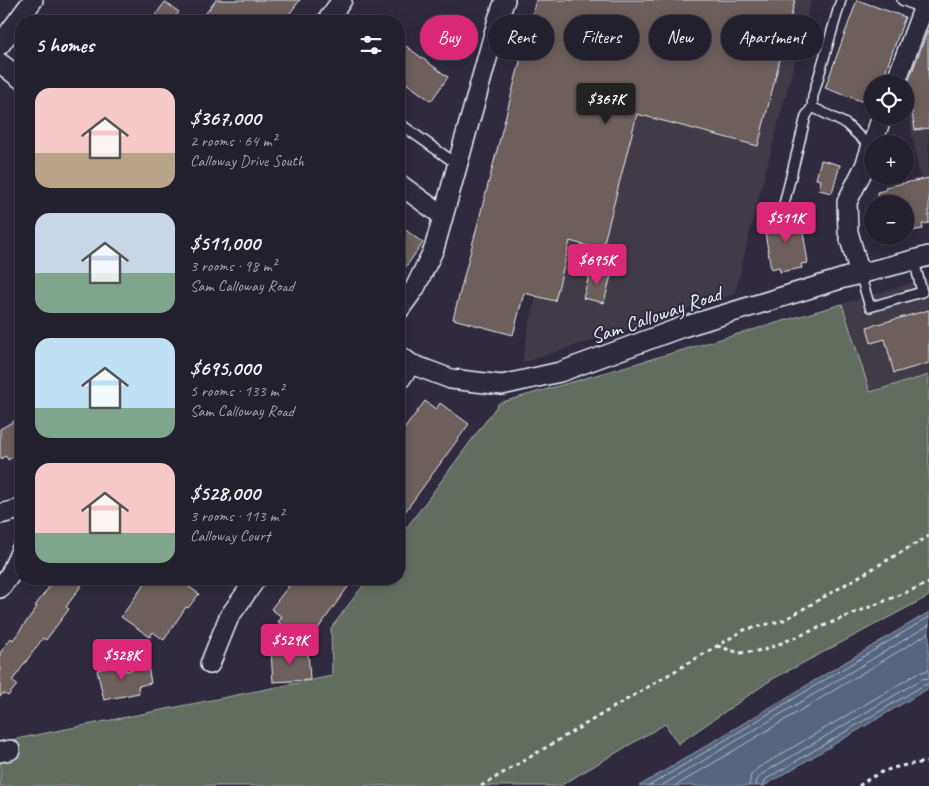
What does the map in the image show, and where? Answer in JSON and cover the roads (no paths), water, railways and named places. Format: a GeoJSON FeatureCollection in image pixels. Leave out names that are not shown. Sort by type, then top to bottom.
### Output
{"type":"FeatureCollection","features":[{"type":"Feature","properties":{"kind":"street"},"geometry":{"type":"LineString","coordinates":[[22,15],[33,0]]}},
{"type":"Feature","properties":{"kind":"street"},"geometry":{"type":"LineString","coordinates":[[331,15],[342,0]]}},
{"type":"Feature","properties":{"kind":"street"},"geometry":{"type":"LineString","coordinates":[[405,302],[415,288],[434,249],[498,19],[505,0]]}},
{"type":"Feature","properties":{"kind":"street"},"geometry":{"type":"LineString","coordinates":[[898,75],[923,9]]}},
{"type":"Feature","properties":{"kind":"street"},"geometry":{"type":"LineString","coordinates":[[0,44],[15,24]]}},
{"type":"Feature","properties":{"kind":"street"},"geometry":{"type":"LineString","coordinates":[[0,63],[15,74]]}},
{"type":"Feature","properties":{"kind":"street"},"geometry":{"type":"LineString","coordinates":[[860,274],[848,232],[847,202],[864,168]]}},
{"type":"Feature","properties":{"kind":"street"},"geometry":{"type":"LineString","coordinates":[[405,188],[443,216]]}},
{"type":"Feature","properties":{"kind":"street","name":"Sam Calloway Road"},"geometry":{"type":"LineString","coordinates":[[405,359],[451,379],[502,385],[560,372],[680,328],[860,274],[922,258]]}},
{"type":"Feature","properties":{"kind":"street"},"geometry":{"type":"LineString","coordinates":[[0,514],[15,510]]}},
{"type":"Feature","properties":{"kind":"street"},"geometry":{"type":"LineString","coordinates":[[0,588],[10,575],[15,564]]}},
{"type":"Feature","properties":{"kind":"street"},"geometry":{"type":"LineString","coordinates":[[210,664],[229,617],[252,585]]}},
{"type":"Feature","properties":{"kind":"lane"},"geometry":{"type":"LineString","coordinates":[[784,204],[806,116],[812,107],[813,96],[840,0]]}},
{"type":"Feature","properties":{"kind":"lane"},"geometry":{"type":"LineString","coordinates":[[902,0],[923,9]]}},
{"type":"Feature","properties":{"kind":"lane"},"geometry":{"type":"LineString","coordinates":[[812,107],[846,124],[864,141]]}},
{"type":"Feature","properties":{"kind":"lane"},"geometry":{"type":"LineString","coordinates":[[405,127],[458,165]]}},
{"type":"Feature","properties":{"kind":"lane"},"geometry":{"type":"LineString","coordinates":[[860,274],[870,307],[922,292],[922,258]]}},
{"type":"Feature","properties":{"kind":"water"},"geometry":{"type":"Polygon","coordinates":[[[929,612],[929,688],[764,786],[639,786],[929,612]]]}}]}
